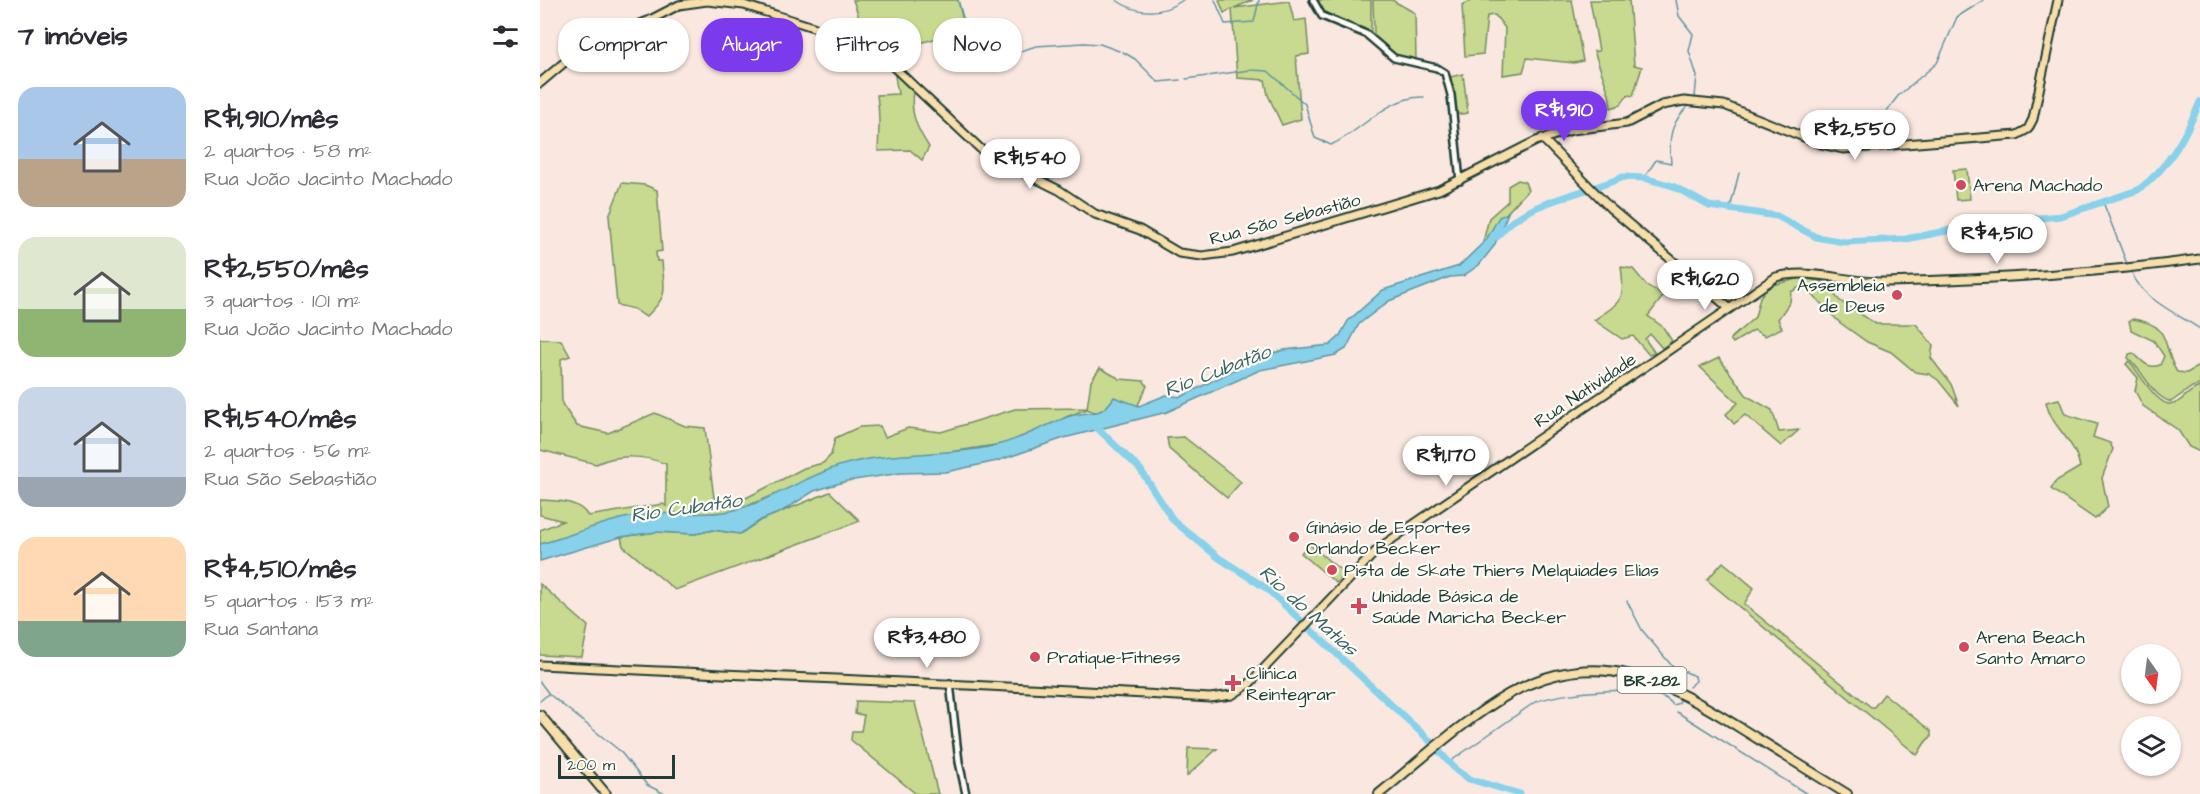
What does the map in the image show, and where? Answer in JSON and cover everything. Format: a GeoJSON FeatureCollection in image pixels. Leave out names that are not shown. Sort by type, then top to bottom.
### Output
{"type":"FeatureCollection","features":[{"type":"Feature","properties":{"kind":"highway","name":"BR-282"},"geometry":{"type":"LineString","coordinates":[[1379,794],[1429,753],[1502,699],[1542,680],[1578,672],[1626,673],[1685,694],[1847,794]]}},
{"type":"Feature","properties":{"kind":"highway"},"geometry":{"type":"LineString","coordinates":[[540,715],[606,794]]}},
{"type":"Feature","properties":{"kind":"highway"},"geometry":{"type":"LineString","coordinates":[[540,722],[554,734]]}},
{"type":"Feature","properties":{"kind":"main road","name":"Rua São Sebastião"},"geometry":{"type":"LineString","coordinates":[[540,82],[586,45],[648,21],[679,4],[707,1],[744,5],[810,26],[877,53],[894,64],[991,158],[1059,190],[1095,214],[1140,230],[1173,251],[1194,256],[1233,252],[1439,190],[1542,138],[1580,129],[1622,124],[1666,104],[1698,100],[1746,112],[1821,144],[1843,149],[1911,141],[2017,135],[2028,129],[2033,119],[2058,0]]}},
{"type":"Feature","properties":{"kind":"main road"},"geometry":{"type":"LineString","coordinates":[[1542,138],[1569,163],[1605,203],[1730,308]]}},
{"type":"Feature","properties":{"kind":"main road","name":"Rua Natividade"},"geometry":{"type":"LineString","coordinates":[[540,665],[713,675],[950,683],[1220,698],[1237,693],[1249,684],[1379,548],[1769,281],[1795,274],[1867,282],[2104,272],[2200,259]]}},
{"type":"Feature","properties":{"kind":"street"},"geometry":{"type":"LineString","coordinates":[[1313,0],[1322,16],[1365,34],[1394,58],[1437,68],[1445,73],[1451,95],[1460,181]]}},
{"type":"Feature","properties":{"kind":"street"},"geometry":{"type":"LineString","coordinates":[[950,683],[959,762],[966,794]]}},
{"type":"Feature","properties":{"kind":"green space"},"geometry":{"type":"Polygon","coordinates":[[[853,0],[958,0],[962,18],[933,18],[933,39],[921,43],[921,18],[858,18],[853,0]]]}},
{"type":"Feature","properties":{"kind":"green space"},"geometry":{"type":"Polygon","coordinates":[[[1219,0],[1253,0],[1234,8],[1289,1],[1294,21],[1306,19],[1309,54],[1296,56],[1301,119],[1282,125],[1268,95],[1265,80],[1237,78],[1232,9],[1224,13],[1219,0]]]}},
{"type":"Feature","properties":{"kind":"green space"},"geometry":{"type":"Polygon","coordinates":[[[1316,0],[1371,0],[1371,33],[1332,17],[1320,7],[1316,0]]]}},
{"type":"Feature","properties":{"kind":"green space"},"geometry":{"type":"Polygon","coordinates":[[[1373,0],[1392,0],[1415,13],[1416,60],[1400,59],[1374,37],[1373,0]]]}},
{"type":"Feature","properties":{"kind":"green space"},"geometry":{"type":"Polygon","coordinates":[[[1473,0],[1572,0],[1583,61],[1574,63],[1527,58],[1523,72],[1503,75],[1505,28],[1495,15],[1487,16],[1483,54],[1465,56],[1462,5],[1473,0]]]}},
{"type":"Feature","properties":{"kind":"green space"},"geometry":{"type":"Polygon","coordinates":[[[1590,0],[1629,0],[1634,65],[1642,67],[1633,96],[1628,95],[1620,105],[1611,108],[1609,94],[1594,51],[1599,51],[1590,0]]]}},
{"type":"Feature","properties":{"kind":"green space"},"geometry":{"type":"Polygon","coordinates":[[[894,72],[913,90],[912,106],[915,120],[929,147],[922,160],[910,150],[878,151],[877,95],[898,94],[894,72]]]}},
{"type":"Feature","properties":{"kind":"green space"},"geometry":{"type":"Polygon","coordinates":[[[1463,74],[1468,113],[1455,115],[1450,77],[1463,74]]]}},
{"type":"Feature","properties":{"kind":"green space","name":"Arena Machado"},"geometry":{"type":"Polygon","coordinates":[[[1967,169],[1970,199],[1956,200],[1953,170],[1967,169]]]}},
{"type":"Feature","properties":{"kind":"green space"},"geometry":{"type":"Polygon","coordinates":[[[1518,180],[1525,182],[1528,190],[1493,228],[1486,242],[1483,242],[1489,218],[1508,201],[1508,186],[1518,180]]]}},
{"type":"Feature","properties":{"kind":"green space"},"geometry":{"type":"Polygon","coordinates":[[[622,183],[645,185],[657,190],[662,251],[656,252],[657,261],[662,261],[664,292],[659,303],[646,317],[634,309],[617,305],[609,216],[622,183]]]}},
{"type":"Feature","properties":{"kind":"green space"},"geometry":{"type":"Polygon","coordinates":[[[1621,267],[1633,269],[1648,287],[1664,295],[1648,316],[1663,327],[1672,341],[1662,348],[1650,334],[1645,339],[1655,353],[1649,355],[1633,336],[1622,339],[1594,320],[1620,300],[1623,287],[1621,267]]]}},
{"type":"Feature","properties":{"kind":"green space"},"geometry":{"type":"Polygon","coordinates":[[[1802,278],[1823,282],[1840,301],[1876,324],[1916,324],[1933,345],[1931,358],[1951,384],[1959,406],[1938,380],[1929,374],[1915,372],[1891,352],[1867,342],[1839,322],[1803,285],[1791,292],[1790,302],[1778,319],[1782,328],[1765,336],[1754,330],[1733,343],[1730,339],[1755,317],[1760,297],[1768,286],[1802,278]]]}},
{"type":"Feature","properties":{"kind":"green space"},"geometry":{"type":"Polygon","coordinates":[[[2133,319],[2155,326],[2161,332],[2177,372],[2187,373],[2200,365],[2200,385],[2192,387],[2171,402],[2158,394],[2128,358],[2129,354],[2133,353],[2145,364],[2155,366],[2160,365],[2164,356],[2154,341],[2131,330],[2129,321],[2133,319]]]}},
{"type":"Feature","properties":{"kind":"green space"},"geometry":{"type":"Polygon","coordinates":[[[540,339],[561,340],[570,356],[561,359],[562,404],[577,426],[608,433],[655,413],[685,426],[705,428],[714,498],[742,500],[804,468],[823,463],[831,455],[835,438],[859,427],[880,426],[885,437],[908,428],[941,432],[1015,409],[1087,408],[1091,381],[1100,368],[1120,379],[1144,381],[1147,386],[1136,409],[1094,412],[1087,409],[1066,417],[1043,432],[1002,444],[840,469],[716,518],[540,545],[540,530],[563,521],[540,515],[540,500],[573,504],[588,516],[663,504],[666,506],[666,464],[649,459],[622,457],[596,464],[540,450],[540,339]]]}},
{"type":"Feature","properties":{"kind":"green space"},"geometry":{"type":"Polygon","coordinates":[[[1719,358],[1747,396],[1772,410],[1779,432],[1799,430],[1781,446],[1745,415],[1734,424],[1726,414],[1738,403],[1700,367],[1719,358]]]}},
{"type":"Feature","properties":{"kind":"green space"},"geometry":{"type":"Polygon","coordinates":[[[2129,361],[2163,402],[2176,403],[2200,387],[2200,452],[2189,447],[2178,430],[2143,406],[2135,391],[2138,378],[2126,364],[2129,361]]]}},
{"type":"Feature","properties":{"kind":"green space"},"geometry":{"type":"Polygon","coordinates":[[[2059,399],[2065,414],[2097,424],[2093,437],[2110,443],[2113,449],[2102,478],[2108,507],[2095,519],[2051,489],[2056,481],[2080,467],[2073,449],[2053,419],[2046,402],[2059,399]]]}},
{"type":"Feature","properties":{"kind":"green space"},"geometry":{"type":"Polygon","coordinates":[[[1184,437],[1241,482],[1227,498],[1169,449],[1167,438],[1184,437]]]}},
{"type":"Feature","properties":{"kind":"green space"},"geometry":{"type":"Polygon","coordinates":[[[830,492],[860,521],[675,590],[623,546],[621,537],[656,532],[695,534],[713,530],[740,534],[761,520],[830,492]]]}},
{"type":"Feature","properties":{"kind":"green space"},"geometry":{"type":"Polygon","coordinates":[[[1309,544],[1344,573],[1336,583],[1301,553],[1309,544]]]}},
{"type":"Feature","properties":{"kind":"green space"},"geometry":{"type":"Polygon","coordinates":[[[1723,562],[1754,588],[1744,604],[1871,707],[1874,707],[1884,694],[1931,731],[1931,737],[1924,743],[1917,755],[1707,580],[1723,562]]]}},
{"type":"Feature","properties":{"kind":"green space"},"geometry":{"type":"Polygon","coordinates":[[[540,584],[588,626],[582,657],[540,655],[540,584]]]}},
{"type":"Feature","properties":{"kind":"green space"},"geometry":{"type":"Polygon","coordinates":[[[856,701],[915,703],[938,794],[916,794],[851,740],[852,731],[861,731],[864,715],[855,714],[856,701]]]}},
{"type":"Feature","properties":{"kind":"green space"},"geometry":{"type":"Polygon","coordinates":[[[1188,748],[1217,749],[1187,776],[1188,748]]]}},
{"type":"Feature","properties":{"kind":"water"},"geometry":{"type":"Polygon","coordinates":[[[1508,213],[1494,246],[1479,265],[1463,276],[1450,277],[1389,301],[1359,324],[1346,349],[1336,355],[1260,370],[1167,412],[1064,438],[997,461],[946,472],[901,473],[847,481],[814,491],[740,534],[713,530],[695,534],[656,532],[621,537],[540,561],[540,544],[614,520],[663,513],[730,511],[758,502],[812,477],[856,461],[994,446],[1067,417],[1104,409],[1114,397],[1139,406],[1166,395],[1181,397],[1259,357],[1284,350],[1330,345],[1339,337],[1348,321],[1383,290],[1459,266],[1486,240],[1499,217],[1508,213]]]}},
{"type":"Feature","properties":{"kind":"waterway"},"geometry":{"type":"LineString","coordinates":[[958,0],[964,21],[981,41],[1015,53],[1036,46],[1084,43],[1100,44],[1119,51]]}},
{"type":"Feature","properties":{"kind":"waterway"},"geometry":{"type":"LineString","coordinates":[[1116,0],[1141,11],[1158,11],[1183,0]]}},
{"type":"Feature","properties":{"kind":"waterway"},"geometry":{"type":"LineString","coordinates":[[1215,0],[1225,24],[1254,22],[1259,0]]}},
{"type":"Feature","properties":{"kind":"waterway"},"geometry":{"type":"LineString","coordinates":[[1676,0],[1679,16],[1693,34],[1689,51],[1697,76],[1695,97]]}},
{"type":"Feature","properties":{"kind":"waterway"},"geometry":{"type":"LineString","coordinates":[[1845,131],[1873,128],[1898,96],[1937,63],[1957,17],[1984,0]]}},
{"type":"Feature","properties":{"kind":"waterway"},"geometry":{"type":"LineString","coordinates":[[1123,52],[1135,59],[1158,82],[1180,80]]}},
{"type":"Feature","properties":{"kind":"waterway"},"geometry":{"type":"LineString","coordinates":[[1186,79],[1250,70],[1268,71],[1305,104],[1315,138],[1331,145],[1386,108],[1411,98],[1424,97]]}},
{"type":"Feature","properties":{"kind":"waterway","name":"Rio Cubatão"},"geometry":{"type":"LineString","coordinates":[[1497,237],[1521,215],[1537,207],[1623,177],[1644,178],[1673,186],[1709,206],[1777,216],[1816,237],[1844,242],[1906,239],[1986,223],[2061,216],[2138,190],[2149,182],[2175,150],[2200,102]]}},
{"type":"Feature","properties":{"kind":"waterway"},"geometry":{"type":"LineString","coordinates":[[1644,178],[1656,160],[1671,163],[1672,130],[1690,104]]}},
{"type":"Feature","properties":{"kind":"waterway"},"geometry":{"type":"LineString","coordinates":[[1820,139],[1839,135]]}},
{"type":"Feature","properties":{"kind":"waterway"},"geometry":{"type":"LineString","coordinates":[[1726,210],[1731,205],[1739,173]]}},
{"type":"Feature","properties":{"kind":"waterway"},"geometry":{"type":"LineString","coordinates":[[2103,202],[2127,264]]}},
{"type":"Feature","properties":{"kind":"waterway"},"geometry":{"type":"LineString","coordinates":[[2132,273],[2144,291],[2152,298],[2200,329]]}},
{"type":"Feature","properties":{"kind":"waterway","name":"Rio do Matias"},"geometry":{"type":"LineString","coordinates":[[1094,425],[1140,469],[1173,520],[1219,558],[1266,588],[1428,739],[1457,771],[1469,779],[1520,794]]}},
{"type":"Feature","properties":{"kind":"waterway"},"geometry":{"type":"LineString","coordinates":[[1627,601],[1642,630],[1672,666],[1695,676],[1696,681],[1689,687]]}},
{"type":"Feature","properties":{"kind":"waterway"},"geometry":{"type":"LineString","coordinates":[[540,682],[549,694],[620,751],[647,785],[665,794]]}},
{"type":"Feature","properties":{"kind":"waterway"},"geometry":{"type":"LineString","coordinates":[[1448,763],[1535,702],[1547,698],[1607,691],[1648,693],[1664,698],[1673,705],[1679,703],[1681,698]]}},
{"type":"Feature","properties":{"kind":"waterway"},"geometry":{"type":"LineString","coordinates":[[540,701],[548,694]]}},
{"type":"Feature","properties":{"kind":"waterway"},"geometry":{"type":"LineString","coordinates":[[1677,712],[1807,794]]}},
{"type":"Feature","properties":{"kind":"place","name":"Arena Machado"},"geometry":{"type":"Point","coordinates":[1961,185]}},
{"type":"Feature","properties":{"kind":"place","name":"Assembleia de Deus"},"geometry":{"type":"Point","coordinates":[1897,295]}},
{"type":"Feature","properties":{"kind":"place","name":"Ginásio de Esportes Orlando Becker"},"geometry":{"type":"Point","coordinates":[1294,537]}},
{"type":"Feature","properties":{"kind":"place","name":"Pista de Skate Thiers Melquiades Elias"},"geometry":{"type":"Point","coordinates":[1332,570]}},
{"type":"Feature","properties":{"kind":"place","name":"Unidade Básica de Saúde Maricha Becker"},"geometry":{"type":"Point","coordinates":[1359,606]}},
{"type":"Feature","properties":{"kind":"place","name":"Arena Beach Santo Amaro"},"geometry":{"type":"Point","coordinates":[1964,647]}},
{"type":"Feature","properties":{"kind":"place","name":"Pratique-Fitness"},"geometry":{"type":"Point","coordinates":[1035,657]}},
{"type":"Feature","properties":{"kind":"place","name":"Clínica Reintegrar"},"geometry":{"type":"Point","coordinates":[1233,683]}}]}
